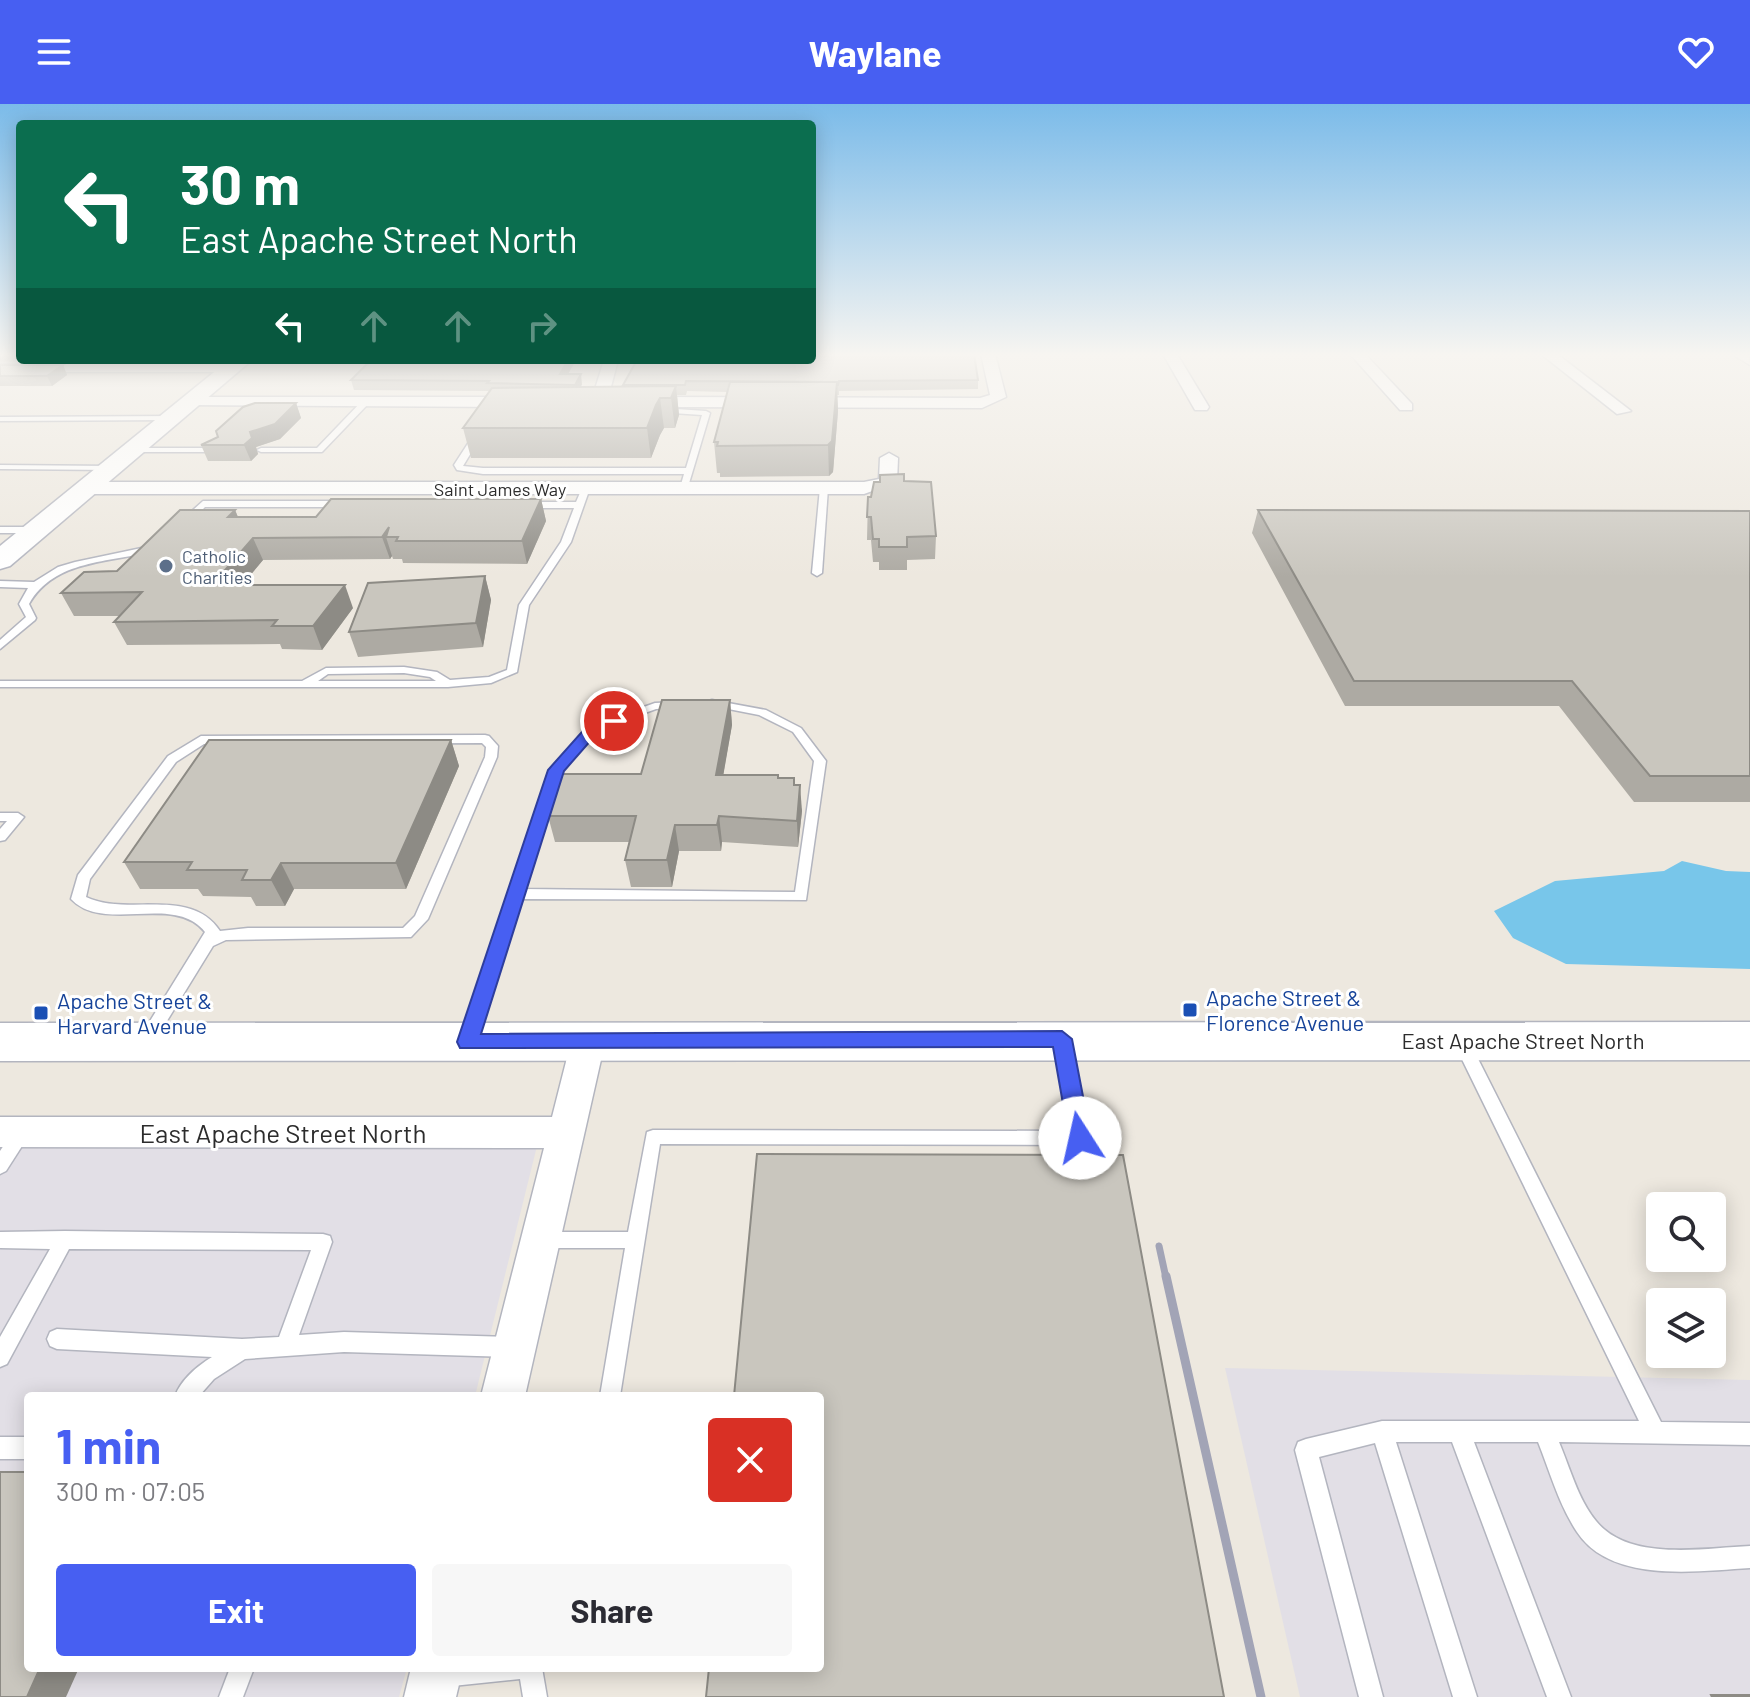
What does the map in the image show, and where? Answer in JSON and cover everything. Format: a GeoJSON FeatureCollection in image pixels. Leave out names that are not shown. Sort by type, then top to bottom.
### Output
{"type":"FeatureCollection","features":[{"type":"Feature","properties":{"kind":"main road"},"geometry":{"type":"LineString","coordinates":[[0,560],[159,428]]}},
{"type":"Feature","properties":{"kind":"main road","name":"East Apache Street North"},"geometry":{"type":"LineString","coordinates":[[0,1042],[1750,1041]]}},
{"type":"Feature","properties":{"kind":"street","name":"Saint James Way"},"geometry":{"type":"LineString","coordinates":[[87,488],[481,488],[583,497],[687,480],[824,488],[881,486],[890,477],[889,458]]}},
{"type":"Feature","properties":{"kind":"street"},"geometry":{"type":"LineString","coordinates":[[504,1392],[588,1042]]}},
{"type":"Feature","properties":{"kind":"street","name":"East Apache Street North"},"geometry":{"type":"LineString","coordinates":[[11,1132],[566,1133]]}},
{"type":"Feature","properties":{"kind":"lane"},"geometry":{"type":"LineString","coordinates":[[261,450],[319,450],[340,428]]}},
{"type":"Feature","properties":{"kind":"lane"},"geometry":{"type":"LineString","coordinates":[[481,429],[458,465],[467,470],[687,480],[702,428]]}},
{"type":"Feature","properties":{"kind":"lane"},"geometry":{"type":"LineString","coordinates":[[133,450],[219,450]]}},
{"type":"Feature","properties":{"kind":"lane"},"geometry":{"type":"LineString","coordinates":[[0,467],[112,468]]}},
{"type":"Feature","properties":{"kind":"lane"},"geometry":{"type":"LineString","coordinates":[[481,488],[491,471]]}},
{"type":"Feature","properties":{"kind":"lane"},"geometry":{"type":"LineString","coordinates":[[817,573],[824,488]]}},
{"type":"Feature","properties":{"kind":"lane"},"geometry":{"type":"LineString","coordinates":[[0,684],[448,684],[491,680],[512,672],[524,605],[566,542],[583,497],[509,505]]}},
{"type":"Feature","properties":{"kind":"lane"},"geometry":{"type":"LineString","coordinates":[[174,532],[203,504],[356,504]]}},
{"type":"Feature","properties":{"kind":"lane"},"geometry":{"type":"LineString","coordinates":[[0,530],[36,530]]}},
{"type":"Feature","properties":{"kind":"lane"},"geometry":{"type":"LineString","coordinates":[[0,584],[34,585],[65,568],[136,554],[165,541]]}},
{"type":"Feature","properties":{"kind":"lane"},"geometry":{"type":"LineString","coordinates":[[0,646],[31,618],[24,604],[34,585]]}},
{"type":"Feature","properties":{"kind":"lane"},"geometry":{"type":"LineString","coordinates":[[468,1042],[556,770],[594,728],[655,706],[713,703],[762,712],[797,730],[820,761],[801,897],[517,894]]}},
{"type":"Feature","properties":{"kind":"lane"},"geometry":{"type":"LineString","coordinates":[[146,1042],[208,942],[213,931],[209,922],[192,913],[90,908],[78,899],[83,878],[172,759],[201,740],[485,739],[492,746],[491,757],[421,919],[406,933],[248,933],[224,935],[208,942]]}},
{"type":"Feature","properties":{"kind":"lane"},"geometry":{"type":"LineString","coordinates":[[0,817],[18,817],[0,837]]}},
{"type":"Feature","properties":{"kind":"lane"},"geometry":{"type":"LineString","coordinates":[[611,1392],[653,1137],[1080,1138],[1062,1039]]}},
{"type":"Feature","properties":{"kind":"lane"},"geometry":{"type":"LineString","coordinates":[[1460,1039],[1655,1432]]}},
{"type":"Feature","properties":{"kind":"lane"},"geometry":{"type":"LineString","coordinates":[[0,1166],[11,1132]]}},
{"type":"Feature","properties":{"kind":"lane"},"geometry":{"type":"LineString","coordinates":[[0,1357],[65,1239]]}},
{"type":"Feature","properties":{"kind":"lane"},"geometry":{"type":"LineString","coordinates":[[0,1240],[323,1242],[286,1344]]}},
{"type":"Feature","properties":{"kind":"lane"},"geometry":{"type":"LineString","coordinates":[[541,1240],[636,1240]]}},
{"type":"Feature","properties":{"kind":"lane"},"geometry":{"type":"LineString","coordinates":[[57,1339],[242,1349],[344,1342],[515,1347]]}},
{"type":"Feature","properties":{"kind":"lane"},"geometry":{"type":"LineString","coordinates":[[189,1392],[207,1372],[242,1349]]}},
{"type":"Feature","properties":{"kind":"lane"},"geometry":{"type":"LineString","coordinates":[[1371,1697],[1306,1450],[1382,1431],[1750,1434]]}},
{"type":"Feature","properties":{"kind":"lane"},"geometry":{"type":"LineString","coordinates":[[1382,1431],[1465,1697]]}},
{"type":"Feature","properties":{"kind":"lane"},"geometry":{"type":"LineString","coordinates":[[1459,1431],[1559,1697]]}},
{"type":"Feature","properties":{"kind":"lane"},"geometry":{"type":"LineString","coordinates":[[1544,1432],[1586,1527],[1597,1542],[1617,1555],[1649,1559],[1750,1557]]}},
{"type":"Feature","properties":{"kind":"lane"},"geometry":{"type":"LineString","coordinates":[[0,1448],[24,1448]]}},
{"type":"Feature","properties":{"kind":"lane"},"geometry":{"type":"LineString","coordinates":[[231,1697],[240,1672]]}},
{"type":"Feature","properties":{"kind":"lane"},"geometry":{"type":"LineString","coordinates":[[435,1680],[490,1672]]}},
{"type":"Feature","properties":{"kind":"lane"},"geometry":{"type":"LineString","coordinates":[[531,1672],[535,1697]]}},
{"type":"Feature","properties":{"kind":"shaded area"},"geometry":{"type":"Polygon","coordinates":[[[538,1142],[476,1392],[24,1392],[24,1672],[406,1672],[399,1697],[0,1697],[0,1145],[538,1142]]]}},
{"type":"Feature","properties":{"kind":"shaded area"},"geometry":{"type":"Polygon","coordinates":[[[1225,1368],[1750,1380],[1750,1697],[1300,1697],[1225,1368]]]}},
{"type":"Feature","properties":{"kind":"water"},"geometry":{"type":"Polygon","coordinates":[[[1682,861],[1726,871],[1750,872],[1750,969],[1566,964],[1513,938],[1494,911],[1555,881],[1664,871],[1682,861]]]}},
{"type":"Feature","properties":{"kind":"building"},"geometry":{"type":"Polygon","coordinates":[[[219,428],[261,428],[250,432],[252,438],[244,445],[201,445],[218,437],[216,431],[219,428]]]}},
{"type":"Feature","properties":{"kind":"building"},"geometry":{"type":"Polygon","coordinates":[[[718,428],[833,428],[832,441],[828,445],[717,446],[718,442],[714,442],[718,428]]]}},
{"type":"Feature","properties":{"kind":"building"},"geometry":{"type":"Polygon","coordinates":[[[904,474],[904,481],[931,482],[936,536],[907,537],[907,547],[879,547],[879,539],[873,539],[871,517],[867,517],[868,497],[871,497],[874,482],[880,482],[880,475],[904,474]]]}},
{"type":"Feature","properties":{"kind":"building"},"geometry":{"type":"Polygon","coordinates":[[[331,499],[541,499],[522,541],[396,541],[398,537],[386,537],[389,527],[382,537],[253,538],[212,585],[345,585],[313,626],[272,626],[277,620],[114,622],[142,592],[61,593],[84,572],[117,571],[180,510],[235,510],[228,517],[316,517],[331,499]]]}},
{"type":"Feature","properties":{"kind":"building"},"geometry":{"type":"Polygon","coordinates":[[[1258,510],[1750,511],[1750,776],[1650,776],[1572,681],[1354,681],[1258,510]]]}},
{"type":"Feature","properties":{"kind":"building"},"geometry":{"type":"Polygon","coordinates":[[[485,576],[476,623],[349,632],[368,583],[485,576]]]}},
{"type":"Feature","properties":{"kind":"building"},"geometry":{"type":"Polygon","coordinates":[[[662,700],[730,700],[716,775],[794,778],[794,785],[800,785],[797,821],[719,816],[717,825],[675,825],[667,860],[625,860],[636,816],[548,816],[562,774],[641,774],[662,700]]]}},
{"type":"Feature","properties":{"kind":"building"},"geometry":{"type":"Polygon","coordinates":[[[209,740],[451,740],[396,863],[281,863],[271,880],[242,880],[247,870],[187,870],[192,862],[124,862],[209,740]]]}},
{"type":"Feature","properties":{"kind":"building"},"geometry":{"type":"Polygon","coordinates":[[[757,1154],[1123,1155],[1224,1697],[706,1697],[709,1672],[824,1672],[824,1392],[734,1392],[757,1154]]]}},
{"type":"Feature","properties":{"kind":"building"},"geometry":{"type":"Polygon","coordinates":[[[0,1472],[24,1472],[24,1672],[38,1672],[27,1697],[0,1697],[0,1472]]]}},
{"type":"Feature","properties":{"kind":"building"},"geometry":{"type":"Polygon","coordinates":[[[1750,1695],[1750,1697],[1712,1697],[1750,1695]]]}},
{"type":"Feature","properties":{"kind":"railway"},"geometry":{"type":"LineString","coordinates":[[1159,1246],[1166,1278]]}},
{"type":"Feature","properties":{"kind":"railway"},"geometry":{"type":"LineString","coordinates":[[1166,1276],[1261,1697]]}},
{"type":"Feature","properties":{"kind":"place","name":"Catholic Charities"},"geometry":{"type":"Point","coordinates":[166,566]}},
{"type":"Feature","properties":{"kind":"place","name":"Apache Street & Florence Avenue"},"geometry":{"type":"Point","coordinates":[1190,1010]}},
{"type":"Feature","properties":{"kind":"place","name":"Apache Street & Harvard Avenue"},"geometry":{"type":"Point","coordinates":[41,1013]}},
{"type":"Feature","properties":{"kind":"route"},"geometry":{"type":"LineString","coordinates":[[614,721],[594,728],[556,770],[468,1042],[1062,1039],[1080,1138]]}}]}
